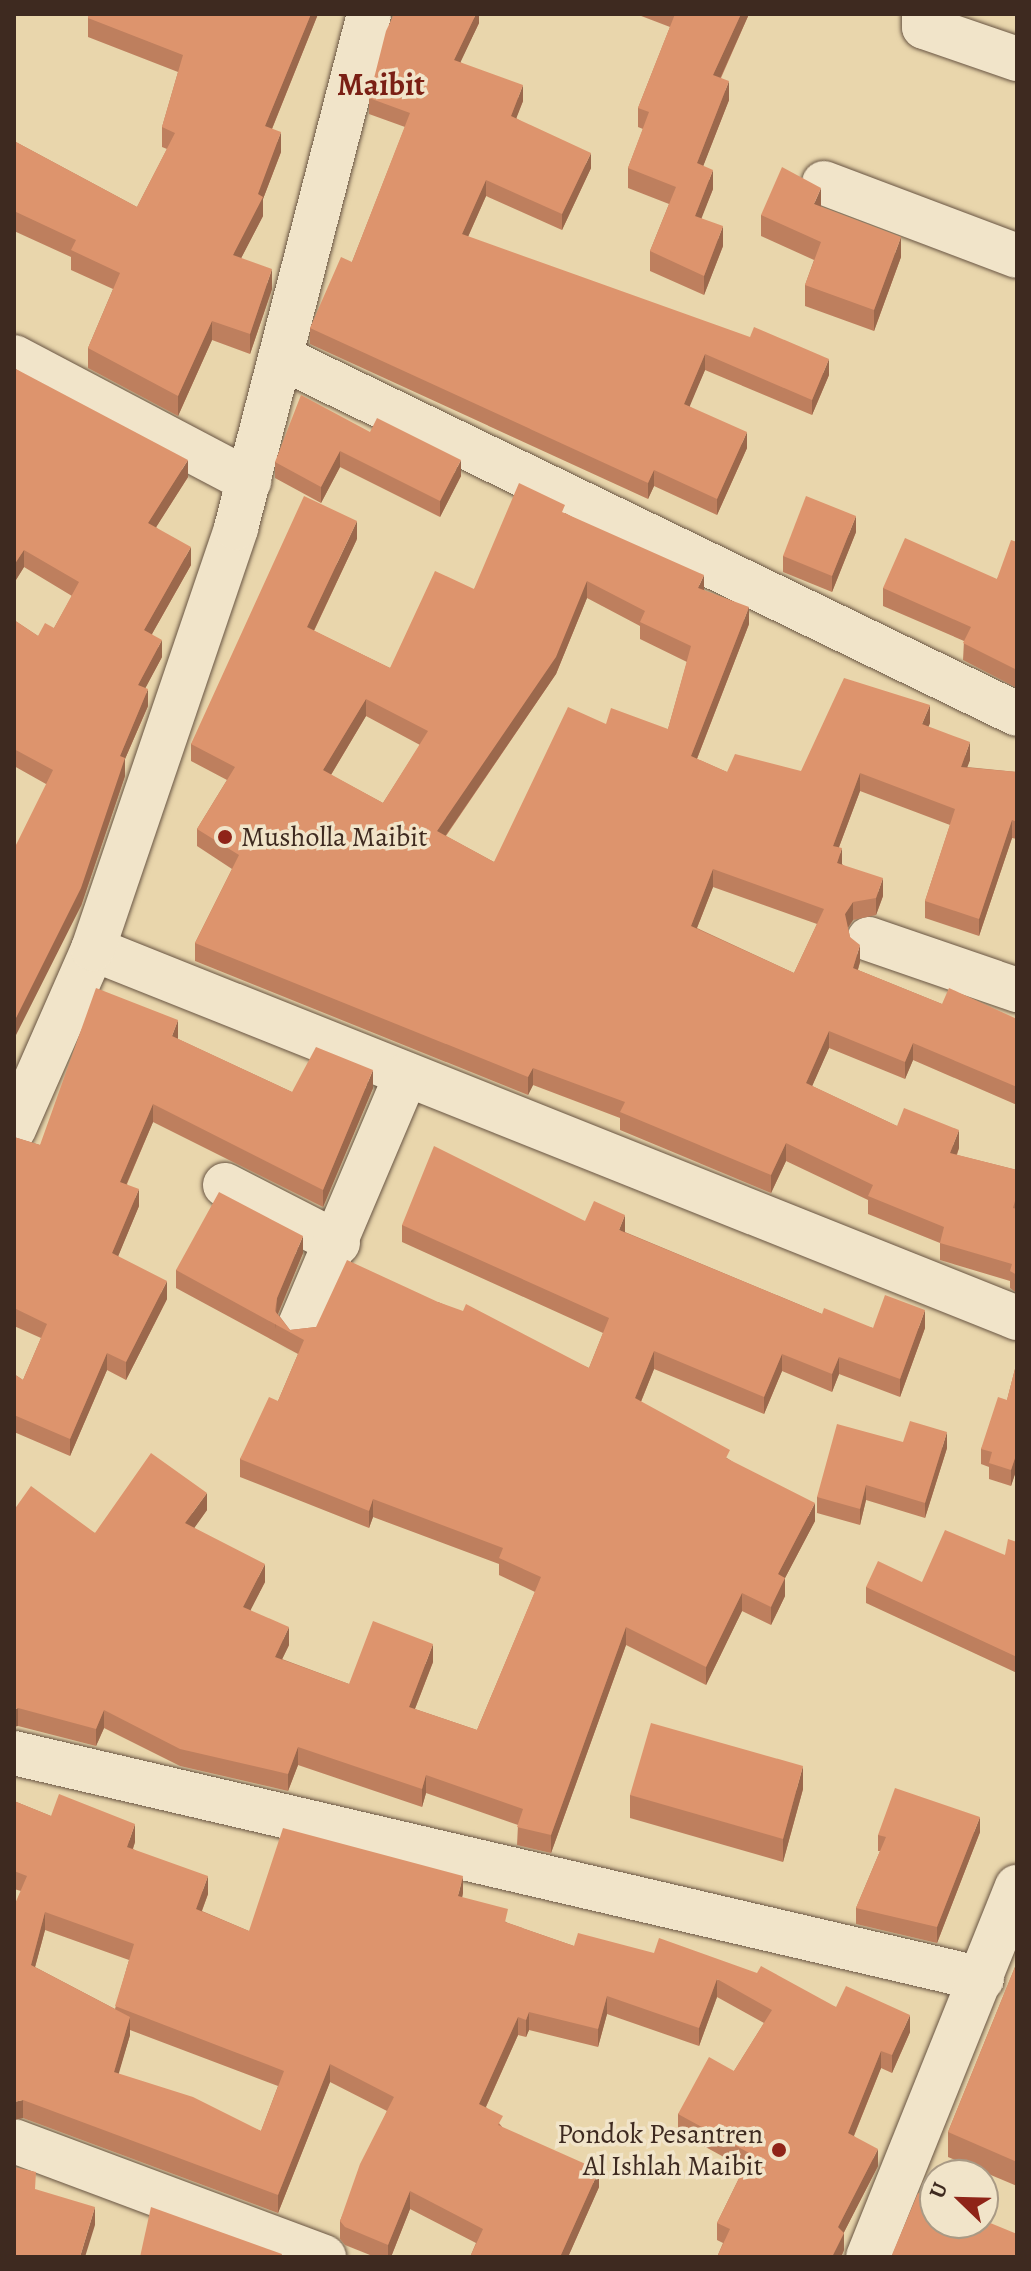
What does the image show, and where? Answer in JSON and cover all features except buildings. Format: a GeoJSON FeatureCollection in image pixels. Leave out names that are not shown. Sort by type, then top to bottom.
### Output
{"type":"FeatureCollection","features":[{"type":"Feature","properties":{"kind":"street"},"geometry":{"type":"LineString","coordinates":[[14,1129],[93,949],[249,481],[284,359],[369,14]]}},
{"type":"Feature","properties":{"kind":"street"},"geometry":{"type":"LineString","coordinates":[[924,14],[924,27],[1017,59]]}},
{"type":"Feature","properties":{"kind":"street"},"geometry":{"type":"LineString","coordinates":[[824,183],[1017,256]]}},
{"type":"Feature","properties":{"kind":"street"},"geometry":{"type":"LineString","coordinates":[[14,357],[249,481]]}},
{"type":"Feature","properties":{"kind":"street"},"geometry":{"type":"LineString","coordinates":[[284,359],[1017,714]]}},
{"type":"Feature","properties":{"kind":"street"},"geometry":{"type":"LineString","coordinates":[[869,939],[1017,990]]}},
{"type":"Feature","properties":{"kind":"street"},"geometry":{"type":"LineString","coordinates":[[93,949],[1017,1318]]}},
{"type":"Feature","properties":{"kind":"street"},"geometry":{"type":"LineString","coordinates":[[300,1325],[338,1243],[406,1075]]}},
{"type":"Feature","properties":{"kind":"street"},"geometry":{"type":"LineString","coordinates":[[225,1185],[338,1243]]}},
{"type":"Feature","properties":{"kind":"street"},"geometry":{"type":"LineString","coordinates":[[14,1753],[982,1979]]}},
{"type":"Feature","properties":{"kind":"street"},"geometry":{"type":"LineString","coordinates":[[868,2257],[1017,1887]]}},
{"type":"Feature","properties":{"kind":"street"},"geometry":{"type":"LineString","coordinates":[[14,2141],[324,2257]]}},
{"type":"Feature","properties":{"kind":"place","name":"Musholla Maibit"},"geometry":{"type":"Point","coordinates":[225,837]}},
{"type":"Feature","properties":{"kind":"place","name":"Pondok Pesantren Al Ishlah Maibit"},"geometry":{"type":"Point","coordinates":[779,2150]}},
{"type":"Feature","properties":{"kind":"district","name":"Maibit"},"geometry":{"type":"Point","coordinates":[381,84]}}]}
